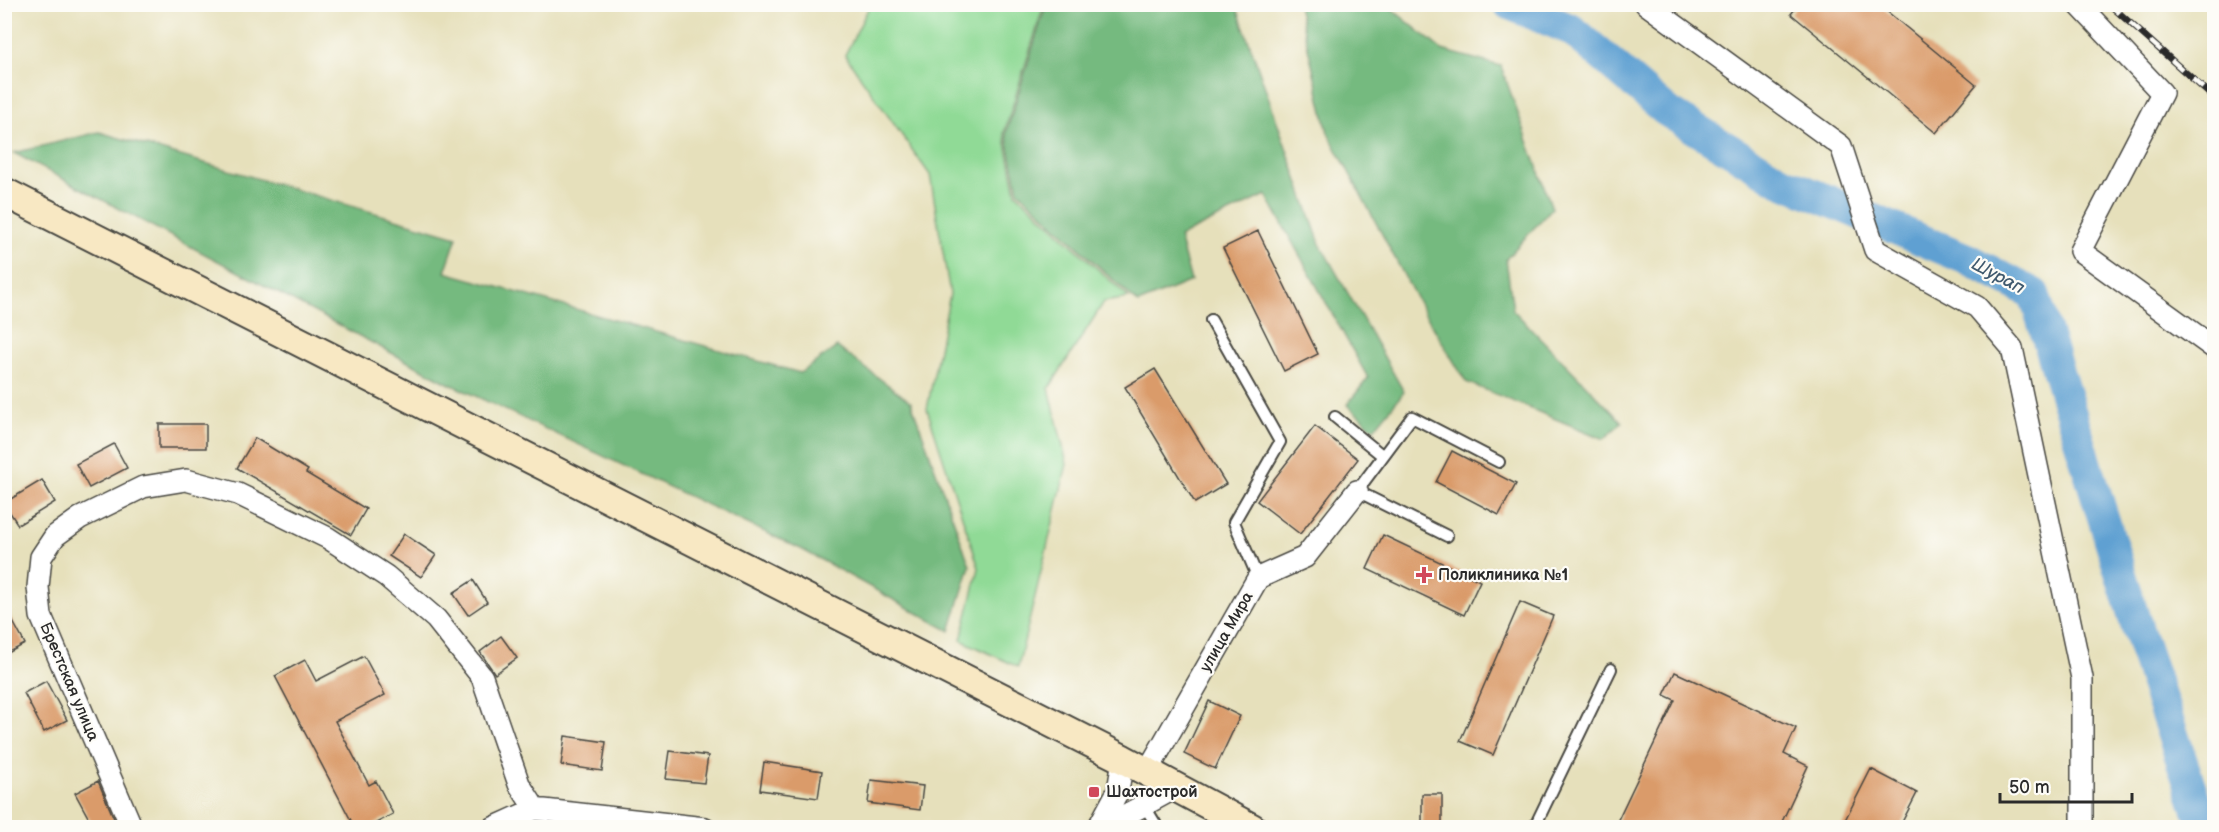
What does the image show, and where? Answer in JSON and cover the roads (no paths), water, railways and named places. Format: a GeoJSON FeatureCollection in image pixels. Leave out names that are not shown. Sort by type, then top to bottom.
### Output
{"type":"FeatureCollection","features":[{"type":"Feature","properties":{"kind":"main road"},"geometry":{"type":"LineString","coordinates":[[4,192],[1135,765],[1252,828]]}},
{"type":"Feature","properties":{"kind":"street"},"geometry":{"type":"LineString","coordinates":[[1646,4],[1841,146],[1875,250],[1977,307],[2012,348],[2082,678],[2082,828]]}},
{"type":"Feature","properties":{"kind":"street"},"geometry":{"type":"LineString","coordinates":[[2078,4],[2162,93],[2080,251],[2214,348]]}},
{"type":"Feature","properties":{"kind":"street","name":"Брестская улица"},"geometry":{"type":"LineString","coordinates":[[132,828],[41,616],[38,586],[41,557],[55,536],[80,518],[143,487],[186,480],[238,494],[328,538],[386,576],[436,619],[482,677],[519,784],[535,809]]}},
{"type":"Feature","properties":{"kind":"street","name":"улица Мира"},"geometry":{"type":"LineString","coordinates":[[1100,828],[1118,790],[1258,578],[1305,557],[1357,491]]}},
{"type":"Feature","properties":{"kind":"street","name":"улица Мира"},"geometry":{"type":"LineString","coordinates":[[1100,828],[1177,787]]}},
{"type":"Feature","properties":{"kind":"street"},"geometry":{"type":"LineString","coordinates":[[493,828],[535,809],[705,828]]}},
{"type":"Feature","properties":{"kind":"lane"},"geometry":{"type":"LineString","coordinates":[[1211,320],[1280,442],[1234,522],[1258,578]]}},
{"type":"Feature","properties":{"kind":"lane"},"geometry":{"type":"LineString","coordinates":[[1335,417],[1383,456]]}},
{"type":"Feature","properties":{"kind":"lane"},"geometry":{"type":"LineString","coordinates":[[1447,536],[1357,491],[1412,417],[1499,462]]}},
{"type":"Feature","properties":{"kind":"lane"},"geometry":{"type":"LineString","coordinates":[[1534,828],[1611,669]]}},
{"type":"Feature","properties":{"kind":"lane"},"geometry":{"type":"LineString","coordinates":[[1144,805],[1158,828]]}},
{"type":"Feature","properties":{"kind":"waterway","name":"Шурап"},"geometry":{"type":"LineString","coordinates":[[1509,4],[1572,30],[1665,110],[1779,180],[1967,259],[2034,294],[2137,627],[2204,828]]}},
{"type":"Feature","properties":{"kind":"railway"},"geometry":{"type":"LineString","coordinates":[[2109,4],[2214,98]]}},
{"type":"Feature","properties":{"kind":"place","name":"Поликлиника №1"},"geometry":{"type":"Point","coordinates":[1424,575]}},
{"type":"Feature","properties":{"kind":"place","name":"Шахтострой"},"geometry":{"type":"Point","coordinates":[1094,792]}}]}
